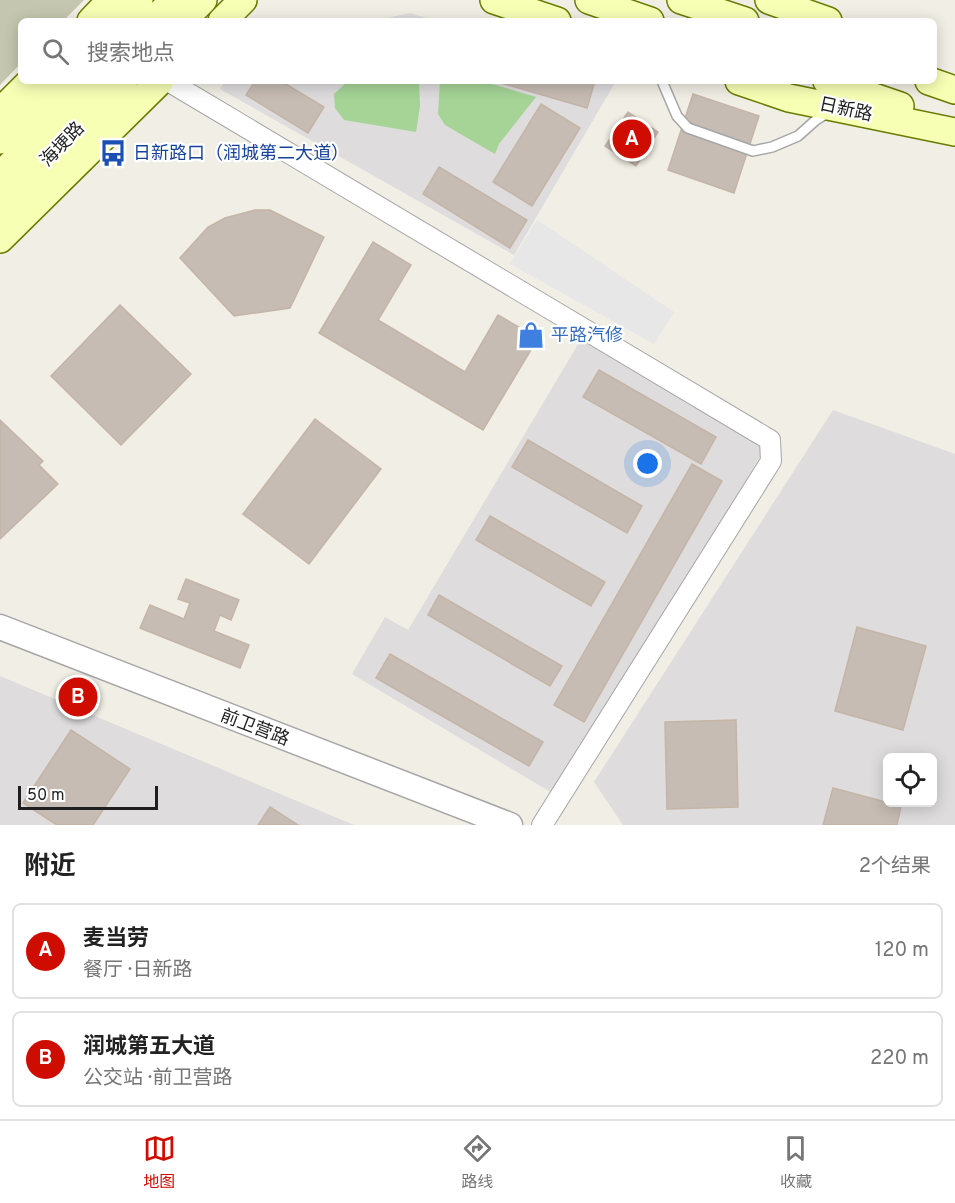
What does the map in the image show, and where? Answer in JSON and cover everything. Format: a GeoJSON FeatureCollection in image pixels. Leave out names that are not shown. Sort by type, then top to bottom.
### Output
{"type":"FeatureCollection","features":[{"type":"Feature","properties":{"kind":"main road"},"geometry":{"type":"LineString","coordinates":[[93,18],[111,0]]}},
{"type":"Feature","properties":{"kind":"main road"},"geometry":{"type":"LineString","coordinates":[[121,18],[139,0]]}},
{"type":"Feature","properties":{"kind":"main road"},"geometry":{"type":"LineString","coordinates":[[156,18],[174,0]]}},
{"type":"Feature","properties":{"kind":"main road"},"geometry":{"type":"LineString","coordinates":[[185,18],[203,0]]}},
{"type":"Feature","properties":{"kind":"main road"},"geometry":{"type":"LineString","coordinates":[[225,18],[243,0]]}},
{"type":"Feature","properties":{"kind":"main road"},"geometry":{"type":"LineString","coordinates":[[494,0],[549,18]]}},
{"type":"Feature","properties":{"kind":"main road"},"geometry":{"type":"LineString","coordinates":[[589,0],[641,18]]}},
{"type":"Feature","properties":{"kind":"main road"},"geometry":{"type":"LineString","coordinates":[[681,0],[736,18]]}},
{"type":"Feature","properties":{"kind":"main road"},"geometry":{"type":"LineString","coordinates":[[769,0],[820,18]]}},
{"type":"Feature","properties":{"kind":"main road"},"geometry":{"type":"LineString","coordinates":[[937,72],[955,81]]}},
{"type":"Feature","properties":{"kind":"main road"},"geometry":{"type":"LineString","coordinates":[[0,112],[28,84]]}},
{"type":"Feature","properties":{"kind":"main road"},"geometry":{"type":"LineString","coordinates":[[0,140],[56,84]]}},
{"type":"Feature","properties":{"kind":"main road"},"geometry":{"type":"LineString","coordinates":[[0,176],[91,84]]}},
{"type":"Feature","properties":{"kind":"main road","name":"海埂路"},"geometry":{"type":"LineString","coordinates":[[0,207],[121,84]]}},
{"type":"Feature","properties":{"kind":"main road"},"geometry":{"type":"LineString","coordinates":[[0,239],[157,84]]}},
{"type":"Feature","properties":{"kind":"main road","name":"日新路"},"geometry":{"type":"LineString","coordinates":[[748,84],[789,98],[955,132]]}},
{"type":"Feature","properties":{"kind":"main road","name":"日新路"},"geometry":{"type":"LineString","coordinates":[[836,84],[955,124]]}},
{"type":"Feature","properties":{"kind":"main road"},"geometry":{"type":"LineString","coordinates":[[937,84],[955,90]]}},
{"type":"Feature","properties":{"kind":"street"},"geometry":{"type":"LineString","coordinates":[[173,84],[770,440],[771,461],[543,825]]}},
{"type":"Feature","properties":{"kind":"street","name":"前卫营路"},"geometry":{"type":"LineString","coordinates":[[0,627],[510,825]]}},
{"type":"Feature","properties":{"kind":"street","name":"前卫营路"},"geometry":{"type":"LineString","coordinates":[[0,644],[474,825]]}},
{"type":"Feature","properties":{"kind":"lane"},"geometry":{"type":"LineString","coordinates":[[663,84],[677,116],[688,128],[753,151],[772,147],[798,136],[836,107]]}},
{"type":"Feature","properties":{"kind":"shaded area"},"geometry":{"type":"Polygon","coordinates":[[[0,0],[84,0],[66,18],[18,18],[18,66],[0,85],[0,0]]]}},
{"type":"Feature","properties":{"kind":"shaded area"},"geometry":{"type":"Polygon","coordinates":[[[410,13],[426,18],[387,18],[410,13]]]}},
{"type":"Feature","properties":{"kind":"shaded area"},"geometry":{"type":"Polygon","coordinates":[[[223,84],[614,84],[514,255],[220,89],[223,84]]]}},
{"type":"Feature","properties":{"kind":"shaded area"},"geometry":{"type":"Polygon","coordinates":[[[537,220],[674,312],[654,344],[510,264],[537,220]]]}},
{"type":"Feature","properties":{"kind":"shaded area"},"geometry":{"type":"Polygon","coordinates":[[[583,336],[767,445],[559,797],[352,674],[385,617],[408,630],[583,336]]]}},
{"type":"Feature","properties":{"kind":"shaded area"},"geometry":{"type":"Polygon","coordinates":[[[833,410],[955,454],[955,825],[623,825],[594,782],[833,410]]]}},
{"type":"Feature","properties":{"kind":"shaded area"},"geometry":{"type":"Polygon","coordinates":[[[0,676],[354,825],[0,825],[0,676]]]}},
{"type":"Feature","properties":{"kind":"green space"},"geometry":{"type":"Polygon","coordinates":[[[345,84],[419,84],[420,106],[416,132],[344,120],[335,108],[334,94],[345,84]]]}},
{"type":"Feature","properties":{"kind":"green space"},"geometry":{"type":"Polygon","coordinates":[[[440,84],[492,84],[536,97],[499,144],[495,154],[445,125],[438,114],[440,84]]]}},
{"type":"Feature","properties":{"kind":"building"},"geometry":{"type":"Polygon","coordinates":[[[253,84],[286,84],[324,107],[308,133],[246,95],[253,84]]]}},
{"type":"Feature","properties":{"kind":"building"},"geometry":{"type":"Polygon","coordinates":[[[504,84],[594,84],[587,108],[504,84]]]}},
{"type":"Feature","properties":{"kind":"building"},"geometry":{"type":"Polygon","coordinates":[[[693,94],[759,116],[734,193],[668,170],[693,94]]]}},
{"type":"Feature","properties":{"kind":"building"},"geometry":{"type":"Polygon","coordinates":[[[541,104],[580,128],[532,206],[493,182],[541,104]]]}},
{"type":"Feature","properties":{"kind":"building"},"geometry":{"type":"Polygon","coordinates":[[[628,112],[658,132],[636,166],[605,146],[628,112]]]}},
{"type":"Feature","properties":{"kind":"building"},"geometry":{"type":"Polygon","coordinates":[[[439,167],[527,220],[510,248],[423,194],[439,167]]]}},
{"type":"Feature","properties":{"kind":"building"},"geometry":{"type":"Polygon","coordinates":[[[255,210],[270,210],[324,237],[290,308],[234,316],[180,258],[208,227],[225,218],[255,210]]]}},
{"type":"Feature","properties":{"kind":"building"},"geometry":{"type":"Polygon","coordinates":[[[373,242],[411,265],[378,320],[465,372],[498,315],[538,338],[483,430],[319,333],[373,242]]]}},
{"type":"Feature","properties":{"kind":"building"},"geometry":{"type":"Polygon","coordinates":[[[120,305],[191,374],[121,445],[51,376],[120,305]]]}},
{"type":"Feature","properties":{"kind":"building"},"geometry":{"type":"Polygon","coordinates":[[[599,370],[716,437],[701,464],[583,397],[599,370]]]}},
{"type":"Feature","properties":{"kind":"building"},"geometry":{"type":"Polygon","coordinates":[[[315,419],[381,469],[309,564],[243,514],[315,419]]]}},
{"type":"Feature","properties":{"kind":"building"},"geometry":{"type":"Polygon","coordinates":[[[0,420],[43,461],[39,465],[58,484],[0,539],[0,420]]]}},
{"type":"Feature","properties":{"kind":"building"},"geometry":{"type":"Polygon","coordinates":[[[528,440],[642,506],[627,533],[512,467],[528,440]]]}},
{"type":"Feature","properties":{"kind":"building"},"geometry":{"type":"Polygon","coordinates":[[[692,464],[722,481],[584,722],[554,705],[692,464]]]}},
{"type":"Feature","properties":{"kind":"building"},"geometry":{"type":"Polygon","coordinates":[[[490,516],[605,582],[591,606],[476,540],[490,516]]]}},
{"type":"Feature","properties":{"kind":"building"},"geometry":{"type":"Polygon","coordinates":[[[186,579],[239,600],[231,620],[220,615],[214,631],[249,645],[240,668],[140,628],[150,605],[184,619],[190,603],[178,599],[186,579]]]}},
{"type":"Feature","properties":{"kind":"building"},"geometry":{"type":"Polygon","coordinates":[[[439,595],[562,666],[550,686],[428,615],[439,595]]]}},
{"type":"Feature","properties":{"kind":"building"},"geometry":{"type":"Polygon","coordinates":[[[857,627],[926,646],[903,730],[835,711],[857,627]]]}},
{"type":"Feature","properties":{"kind":"building"},"geometry":{"type":"Polygon","coordinates":[[[390,654],[543,742],[529,766],[376,678],[390,654]]]}},
{"type":"Feature","properties":{"kind":"building"},"geometry":{"type":"Polygon","coordinates":[[[736,720],[738,807],[667,809],[665,722],[736,720]]]}},
{"type":"Feature","properties":{"kind":"building"},"geometry":{"type":"Polygon","coordinates":[[[71,730],[130,769],[93,825],[57,825],[23,803],[71,730]]]}},
{"type":"Feature","properties":{"kind":"building"},"geometry":{"type":"Polygon","coordinates":[[[833,788],[883,801],[883,807],[901,807],[897,825],[823,825],[833,788]]]}},
{"type":"Feature","properties":{"kind":"building"},"geometry":{"type":"Polygon","coordinates":[[[270,807],[298,825],[258,825],[270,807]]]}},
{"type":"Feature","properties":{"kind":"place","name":"麦当劳"},"geometry":{"type":"Point","coordinates":[632,139]}},
{"type":"Feature","properties":{"kind":"place","name":"日新路口（润城第二大道）"},"geometry":{"type":"Point","coordinates":[113,153]}},
{"type":"Feature","properties":{"kind":"place","name":"平路汽修"},"geometry":{"type":"Point","coordinates":[531,335]}},
{"type":"Feature","properties":{"kind":"place","name":"润城第五大道"},"geometry":{"type":"Point","coordinates":[78,697]}}]}
